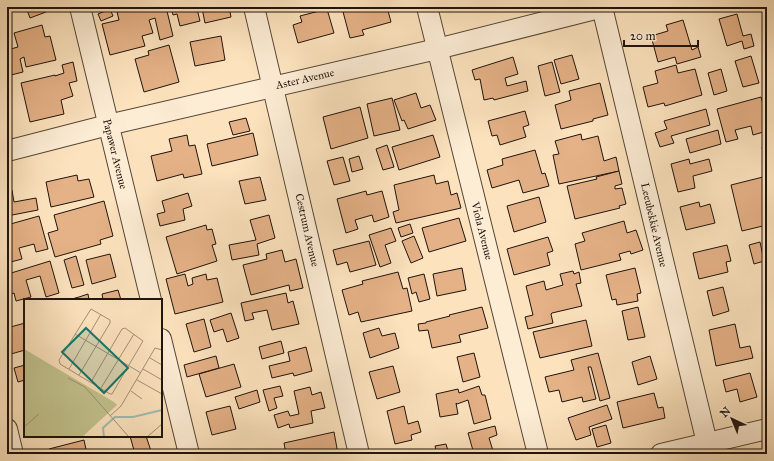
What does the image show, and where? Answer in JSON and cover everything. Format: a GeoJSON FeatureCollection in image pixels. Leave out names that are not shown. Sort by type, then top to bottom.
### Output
{"type":"FeatureCollection","features":[{"type":"Feature","properties":{"kind":"street","name":"Papawer Avenue"},"geometry":{"type":"LineString","coordinates":[[80,7],[151,299]]}},
{"type":"Feature","properties":{"kind":"street","name":"Cestrum Avenue"},"geometry":{"type":"LineString","coordinates":[[254,7],[359,454]]}},
{"type":"Feature","properties":{"kind":"street","name":"Viola Avenue"},"geometry":{"type":"LineString","coordinates":[[427,7],[538,454]]}},
{"type":"Feature","properties":{"kind":"street","name":"Aster Avenue"},"geometry":{"type":"LineString","coordinates":[[7,151],[108,125],[437,49],[602,7]]}},
{"type":"Feature","properties":{"kind":"street","name":"Leeubekkie Avenue"},"geometry":{"type":"LineString","coordinates":[[602,7],[707,443]]}},
{"type":"Feature","properties":{"kind":"street"},"geometry":{"type":"LineString","coordinates":[[162,344],[189,454]]}},
{"type":"Feature","properties":{"kind":"street"},"geometry":{"type":"LineString","coordinates":[[661,454],[767,428]]}},
{"type":"Feature","properties":{"kind":"street"},"geometry":{"type":"LineString","coordinates":[[7,429],[13,454]]}},
{"type":"Feature","properties":{"kind":"building"},"geometry":{"type":"Polygon","coordinates":[[[26,7],[44,7],[46,12],[30,18],[26,7]]]}},
{"type":"Feature","properties":{"kind":"building"},"geometry":{"type":"Polygon","coordinates":[[[137,7],[166,7],[173,36],[160,40],[155,18],[149,20],[153,33],[142,36],[145,46],[110,55],[102,24],[119,20],[117,12],[137,7]]]}},
{"type":"Feature","properties":{"kind":"building"},"geometry":{"type":"Polygon","coordinates":[[[171,7],[229,7],[231,17],[205,23],[202,8],[197,9],[200,21],[180,26],[177,14],[173,15],[171,7]]]}},
{"type":"Feature","properties":{"kind":"building"},"geometry":{"type":"Polygon","coordinates":[[[387,7],[391,22],[362,30],[364,35],[350,38],[342,8],[387,7]]]}},
{"type":"Feature","properties":{"kind":"building"},"geometry":{"type":"Polygon","coordinates":[[[110,9],[113,16],[101,21],[98,14],[110,9]]]}},
{"type":"Feature","properties":{"kind":"building"},"geometry":{"type":"Polygon","coordinates":[[[327,9],[334,33],[298,43],[293,25],[302,22],[300,16],[327,9]]]}},
{"type":"Feature","properties":{"kind":"building"},"geometry":{"type":"Polygon","coordinates":[[[737,14],[743,36],[751,34],[754,46],[744,49],[742,41],[727,46],[719,19],[737,14]]]}},
{"type":"Feature","properties":{"kind":"building"},"geometry":{"type":"Polygon","coordinates":[[[683,20],[692,50],[698,47],[701,57],[677,64],[675,57],[658,62],[651,36],[668,31],[666,25],[683,20]]]}},
{"type":"Feature","properties":{"kind":"building"},"geometry":{"type":"Polygon","coordinates":[[[42,25],[45,37],[50,36],[56,60],[26,67],[24,57],[20,59],[23,72],[11,75],[8,59],[10,59],[7,50],[18,47],[14,33],[42,25]]]}},
{"type":"Feature","properties":{"kind":"building"},"geometry":{"type":"Polygon","coordinates":[[[221,36],[225,60],[195,66],[190,42],[221,36]]]}},
{"type":"Feature","properties":{"kind":"building"},"geometry":{"type":"Polygon","coordinates":[[[169,45],[179,82],[144,92],[135,59],[149,55],[148,51],[169,45]]]}},
{"type":"Feature","properties":{"kind":"building"},"geometry":{"type":"Polygon","coordinates":[[[572,55],[579,79],[561,84],[554,60],[572,55]]]}},
{"type":"Feature","properties":{"kind":"building"},"geometry":{"type":"Polygon","coordinates":[[[751,56],[759,83],[743,87],[735,61],[751,56]]]}},
{"type":"Feature","properties":{"kind":"building"},"geometry":{"type":"Polygon","coordinates":[[[513,57],[518,74],[505,78],[507,86],[526,81],[528,91],[494,100],[493,98],[484,100],[480,79],[475,80],[472,70],[513,57]]]}},
{"type":"Feature","properties":{"kind":"building"},"geometry":{"type":"Polygon","coordinates":[[[73,62],[77,81],[69,83],[73,96],[61,100],[64,114],[30,122],[21,83],[64,73],[62,65],[73,62]]]}},
{"type":"Feature","properties":{"kind":"building"},"geometry":{"type":"Polygon","coordinates":[[[552,62],[560,92],[545,96],[538,66],[552,62]]]}},
{"type":"Feature","properties":{"kind":"building"},"geometry":{"type":"Polygon","coordinates":[[[676,65],[678,73],[695,69],[702,95],[665,106],[664,103],[648,107],[643,87],[658,83],[655,71],[676,65]]]}},
{"type":"Feature","properties":{"kind":"building"},"geometry":{"type":"Polygon","coordinates":[[[721,69],[727,91],[714,95],[708,73],[721,69]]]}},
{"type":"Feature","properties":{"kind":"building"},"geometry":{"type":"Polygon","coordinates":[[[600,83],[608,115],[593,119],[593,121],[561,129],[555,105],[571,100],[569,91],[600,83]]]}},
{"type":"Feature","properties":{"kind":"building"},"geometry":{"type":"Polygon","coordinates":[[[416,93],[421,108],[430,105],[436,120],[408,129],[404,120],[402,121],[394,100],[416,93]]]}},
{"type":"Feature","properties":{"kind":"building"},"geometry":{"type":"Polygon","coordinates":[[[761,97],[767,118],[767,131],[753,135],[751,126],[735,130],[738,139],[726,142],[717,109],[761,97]]]}},
{"type":"Feature","properties":{"kind":"building"},"geometry":{"type":"Polygon","coordinates":[[[392,98],[400,130],[374,136],[367,104],[392,98]]]}},
{"type":"Feature","properties":{"kind":"building"},"geometry":{"type":"Polygon","coordinates":[[[360,107],[368,138],[331,149],[323,117],[360,107]]]}},
{"type":"Feature","properties":{"kind":"building"},"geometry":{"type":"Polygon","coordinates":[[[706,109],[710,125],[671,136],[674,143],[660,147],[655,133],[667,129],[664,121],[706,109]]]}},
{"type":"Feature","properties":{"kind":"building"},"geometry":{"type":"Polygon","coordinates":[[[525,111],[529,125],[523,127],[526,137],[500,145],[497,135],[492,136],[488,121],[525,111]]]}},
{"type":"Feature","properties":{"kind":"building"},"geometry":{"type":"Polygon","coordinates":[[[246,118],[250,131],[233,135],[229,122],[246,118]]]}},
{"type":"Feature","properties":{"kind":"building"},"geometry":{"type":"Polygon","coordinates":[[[718,130],[721,144],[690,153],[686,139],[718,130]]]}},
{"type":"Feature","properties":{"kind":"building"},"geometry":{"type":"Polygon","coordinates":[[[253,133],[258,155],[212,166],[207,144],[253,133]]]}},
{"type":"Feature","properties":{"kind":"building"},"geometry":{"type":"Polygon","coordinates":[[[581,134],[582,140],[598,136],[604,161],[616,157],[619,171],[559,184],[553,155],[559,154],[555,141],[581,134]]]}},
{"type":"Feature","properties":{"kind":"building"},"geometry":{"type":"Polygon","coordinates":[[[187,135],[189,146],[195,145],[202,174],[184,178],[183,174],[157,181],[151,156],[172,151],[169,139],[187,135]]]}},
{"type":"Feature","properties":{"kind":"building"},"geometry":{"type":"Polygon","coordinates":[[[433,135],[440,157],[399,170],[392,147],[433,135]]]}},
{"type":"Feature","properties":{"kind":"building"},"geometry":{"type":"Polygon","coordinates":[[[387,145],[394,167],[383,170],[376,149],[387,145]]]}},
{"type":"Feature","properties":{"kind":"building"},"geometry":{"type":"Polygon","coordinates":[[[767,146],[767,166],[762,147],[767,146]]]}},
{"type":"Feature","properties":{"kind":"building"},"geometry":{"type":"Polygon","coordinates":[[[535,150],[542,174],[545,173],[549,186],[523,193],[519,180],[492,188],[487,170],[503,165],[502,159],[535,150]]]}},
{"type":"Feature","properties":{"kind":"building"},"geometry":{"type":"Polygon","coordinates":[[[359,156],[363,169],[352,172],[349,159],[359,156]]]}},
{"type":"Feature","properties":{"kind":"building"},"geometry":{"type":"Polygon","coordinates":[[[343,157],[350,181],[334,185],[327,161],[343,157]]]}},
{"type":"Feature","properties":{"kind":"building"},"geometry":{"type":"Polygon","coordinates":[[[689,159],[690,164],[709,159],[712,171],[693,176],[695,188],[678,192],[671,164],[689,159]]]}},
{"type":"Feature","properties":{"kind":"building"},"geometry":{"type":"Polygon","coordinates":[[[619,171],[622,184],[615,186],[615,189],[622,188],[626,204],[619,206],[620,208],[575,219],[567,186],[597,179],[596,177],[619,171]]]}},
{"type":"Feature","properties":{"kind":"building"},"geometry":{"type":"Polygon","coordinates":[[[77,175],[78,181],[89,179],[94,197],[51,207],[46,182],[77,175]]]}},
{"type":"Feature","properties":{"kind":"building"},"geometry":{"type":"Polygon","coordinates":[[[434,175],[436,184],[448,181],[451,195],[457,193],[461,208],[396,223],[393,212],[399,210],[394,185],[434,175]]]}},
{"type":"Feature","properties":{"kind":"building"},"geometry":{"type":"Polygon","coordinates":[[[767,176],[767,225],[742,231],[731,185],[767,176]]]}},
{"type":"Feature","properties":{"kind":"building"},"geometry":{"type":"Polygon","coordinates":[[[260,177],[266,200],[245,204],[239,181],[260,177]]]}},
{"type":"Feature","properties":{"kind":"building"},"geometry":{"type":"Polygon","coordinates":[[[12,190],[14,202],[36,198],[38,210],[7,216],[7,191],[12,190]]]}},
{"type":"Feature","properties":{"kind":"building"},"geometry":{"type":"Polygon","coordinates":[[[366,191],[367,195],[382,191],[389,217],[374,222],[372,215],[355,220],[358,229],[346,233],[337,199],[366,191]]]}},
{"type":"Feature","properties":{"kind":"building"},"geometry":{"type":"Polygon","coordinates":[[[188,193],[192,206],[183,209],[185,220],[160,226],[157,214],[165,212],[162,201],[188,193]]]}},
{"type":"Feature","properties":{"kind":"building"},"geometry":{"type":"Polygon","coordinates":[[[539,197],[546,222],[514,232],[507,206],[539,197]]]}},
{"type":"Feature","properties":{"kind":"building"},"geometry":{"type":"Polygon","coordinates":[[[104,201],[113,236],[100,240],[101,244],[55,257],[48,233],[58,230],[54,215],[104,201]]]}},
{"type":"Feature","properties":{"kind":"building"},"geometry":{"type":"Polygon","coordinates":[[[699,202],[700,207],[710,204],[715,223],[686,230],[680,207],[699,202]]]}},
{"type":"Feature","properties":{"kind":"building"},"geometry":{"type":"Polygon","coordinates":[[[269,215],[275,238],[257,244],[259,255],[232,260],[229,245],[256,240],[250,220],[269,215]]]}},
{"type":"Feature","properties":{"kind":"building"},"geometry":{"type":"Polygon","coordinates":[[[39,216],[48,249],[36,252],[34,244],[19,248],[22,259],[7,263],[7,225],[39,216]]]}},
{"type":"Feature","properties":{"kind":"building"},"geometry":{"type":"Polygon","coordinates":[[[459,218],[466,241],[429,252],[422,228],[459,218]]]}},
{"type":"Feature","properties":{"kind":"building"},"geometry":{"type":"Polygon","coordinates":[[[624,221],[627,233],[636,230],[643,250],[631,254],[630,251],[619,254],[621,260],[581,270],[575,244],[585,241],[582,233],[624,221]]]}},
{"type":"Feature","properties":{"kind":"building"},"geometry":{"type":"Polygon","coordinates":[[[410,224],[413,233],[401,237],[398,228],[410,224]]]}},
{"type":"Feature","properties":{"kind":"building"},"geometry":{"type":"Polygon","coordinates":[[[206,225],[207,230],[212,229],[216,244],[212,245],[217,261],[177,274],[166,237],[206,225]]]}},
{"type":"Feature","properties":{"kind":"building"},"geometry":{"type":"Polygon","coordinates":[[[391,228],[396,241],[385,245],[391,263],[380,267],[369,235],[391,228]]]}},
{"type":"Feature","properties":{"kind":"building"},"geometry":{"type":"Polygon","coordinates":[[[414,236],[423,258],[411,263],[402,241],[414,236]]]}},
{"type":"Feature","properties":{"kind":"building"},"geometry":{"type":"Polygon","coordinates":[[[548,237],[553,251],[547,253],[550,265],[514,275],[507,249],[548,237]]]}},
{"type":"Feature","properties":{"kind":"building"},"geometry":{"type":"Polygon","coordinates":[[[369,241],[376,265],[350,272],[347,262],[337,265],[333,250],[369,241]]]}},
{"type":"Feature","properties":{"kind":"building"},"geometry":{"type":"Polygon","coordinates":[[[760,242],[764,261],[754,264],[749,245],[760,242]]]}},
{"type":"Feature","properties":{"kind":"building"},"geometry":{"type":"Polygon","coordinates":[[[727,245],[731,261],[726,262],[728,272],[699,279],[693,253],[727,245]]]}},
{"type":"Feature","properties":{"kind":"building"},"geometry":{"type":"Polygon","coordinates":[[[282,250],[285,262],[296,259],[303,288],[290,291],[289,285],[251,295],[243,265],[267,259],[266,254],[282,250]]]}},
{"type":"Feature","properties":{"kind":"building"},"geometry":{"type":"Polygon","coordinates":[[[110,254],[116,277],[92,284],[86,260],[110,254]]]}},
{"type":"Feature","properties":{"kind":"building"},"geometry":{"type":"Polygon","coordinates":[[[76,256],[84,285],[72,288],[64,260],[76,256]]]}},
{"type":"Feature","properties":{"kind":"building"},"geometry":{"type":"Polygon","coordinates":[[[50,261],[59,293],[46,297],[40,276],[26,280],[31,297],[16,301],[14,293],[7,296],[8,274],[50,261]]]}},
{"type":"Feature","properties":{"kind":"building"},"geometry":{"type":"Polygon","coordinates":[[[462,268],[466,290],[437,296],[433,274],[462,268]]]}},
{"type":"Feature","properties":{"kind":"building"},"geometry":{"type":"Polygon","coordinates":[[[635,268],[641,293],[637,294],[638,301],[617,305],[616,299],[612,300],[606,275],[635,268]]]}},
{"type":"Feature","properties":{"kind":"building"},"geometry":{"type":"Polygon","coordinates":[[[573,271],[574,274],[579,272],[581,283],[576,284],[582,306],[552,313],[553,323],[528,329],[525,317],[533,315],[526,286],[544,281],[546,290],[563,285],[560,274],[573,271]]]}},
{"type":"Feature","properties":{"kind":"building"},"geometry":{"type":"Polygon","coordinates":[[[398,272],[403,289],[407,288],[412,311],[361,322],[358,312],[349,315],[342,290],[363,284],[362,281],[398,272]]]}},
{"type":"Feature","properties":{"kind":"building"},"geometry":{"type":"Polygon","coordinates":[[[185,274],[188,286],[193,284],[192,278],[206,274],[207,280],[217,278],[223,302],[175,314],[166,279],[185,274]]]}},
{"type":"Feature","properties":{"kind":"building"},"geometry":{"type":"Polygon","coordinates":[[[424,274],[430,299],[419,302],[416,292],[412,294],[408,278],[424,274]]]}},
{"type":"Feature","properties":{"kind":"building"},"geometry":{"type":"Polygon","coordinates":[[[723,287],[729,311],[713,316],[707,291],[723,287]]]}},
{"type":"Feature","properties":{"kind":"building"},"geometry":{"type":"Polygon","coordinates":[[[118,290],[121,299],[103,299],[102,294],[118,290]]]}},
{"type":"Feature","properties":{"kind":"building"},"geometry":{"type":"Polygon","coordinates":[[[286,293],[288,303],[293,301],[299,324],[272,330],[267,310],[252,313],[254,319],[245,321],[241,303],[286,293]]]}},
{"type":"Feature","properties":{"kind":"building"},"geometry":{"type":"Polygon","coordinates":[[[88,294],[89,299],[72,299],[88,294]]]}},
{"type":"Feature","properties":{"kind":"building"},"geometry":{"type":"Polygon","coordinates":[[[482,307],[488,328],[459,335],[461,342],[432,348],[428,330],[419,331],[418,324],[482,307]]]}},
{"type":"Feature","properties":{"kind":"building"},"geometry":{"type":"Polygon","coordinates":[[[638,307],[645,337],[628,340],[622,311],[638,307]]]}},
{"type":"Feature","properties":{"kind":"building"},"geometry":{"type":"Polygon","coordinates":[[[231,313],[239,338],[227,342],[223,329],[214,332],[210,320],[231,313]]]}},
{"type":"Feature","properties":{"kind":"building"},"geometry":{"type":"Polygon","coordinates":[[[204,319],[211,347],[194,352],[186,324],[204,319]]]}},
{"type":"Feature","properties":{"kind":"building"},"geometry":{"type":"Polygon","coordinates":[[[586,320],[592,346],[540,358],[533,332],[586,320]]]}},
{"type":"Feature","properties":{"kind":"building"},"geometry":{"type":"Polygon","coordinates":[[[24,323],[24,350],[11,354],[7,340],[7,328],[24,323]]]}},
{"type":"Feature","properties":{"kind":"building"},"geometry":{"type":"Polygon","coordinates":[[[735,324],[740,348],[750,346],[753,358],[716,366],[709,330],[735,324]]]}},
{"type":"Feature","properties":{"kind":"building"},"geometry":{"type":"Polygon","coordinates":[[[379,328],[382,336],[395,333],[399,348],[370,358],[363,333],[379,328]]]}},
{"type":"Feature","properties":{"kind":"building"},"geometry":{"type":"Polygon","coordinates":[[[281,341],[284,353],[262,359],[259,347],[281,341]]]}},
{"type":"Feature","properties":{"kind":"building"},"geometry":{"type":"Polygon","coordinates":[[[306,347],[312,371],[294,376],[293,373],[272,378],[269,366],[290,361],[288,352],[306,347]]]}},
{"type":"Feature","properties":{"kind":"building"},"geometry":{"type":"Polygon","coordinates":[[[474,353],[480,377],[463,382],[457,357],[474,353]]]}},
{"type":"Feature","properties":{"kind":"building"},"geometry":{"type":"Polygon","coordinates":[[[598,353],[610,398],[600,401],[591,367],[588,367],[596,399],[583,402],[582,397],[562,402],[559,390],[549,392],[545,377],[574,370],[571,360],[598,353]]]}},
{"type":"Feature","properties":{"kind":"building"},"geometry":{"type":"Polygon","coordinates":[[[216,356],[219,368],[187,377],[184,365],[216,356]]]}},
{"type":"Feature","properties":{"kind":"building"},"geometry":{"type":"Polygon","coordinates":[[[650,356],[657,379],[638,385],[632,362],[650,356]]]}},
{"type":"Feature","properties":{"kind":"building"},"geometry":{"type":"Polygon","coordinates":[[[234,364],[241,387],[206,397],[199,374],[234,364]]]}},
{"type":"Feature","properties":{"kind":"building"},"geometry":{"type":"Polygon","coordinates":[[[24,365],[24,380],[18,382],[14,368],[24,365]]]}},
{"type":"Feature","properties":{"kind":"building"},"geometry":{"type":"Polygon","coordinates":[[[393,366],[400,392],[377,399],[369,372],[393,366]]]}},
{"type":"Feature","properties":{"kind":"building"},"geometry":{"type":"Polygon","coordinates":[[[750,373],[757,397],[740,402],[737,389],[726,392],[723,380],[750,373]]]}},
{"type":"Feature","properties":{"kind":"building"},"geometry":{"type":"Polygon","coordinates":[[[280,386],[283,396],[274,398],[277,408],[269,411],[263,390],[280,386]]]}},
{"type":"Feature","properties":{"kind":"building"},"geometry":{"type":"Polygon","coordinates":[[[479,386],[482,395],[485,395],[491,419],[474,424],[468,400],[457,404],[456,403],[458,414],[440,417],[436,394],[458,389],[459,393],[479,386]]]}},
{"type":"Feature","properties":{"kind":"building"},"geometry":{"type":"Polygon","coordinates":[[[310,387],[312,395],[321,392],[325,408],[311,411],[313,423],[290,428],[289,424],[278,428],[274,415],[288,411],[290,416],[299,414],[294,391],[310,387]]]}},
{"type":"Feature","properties":{"kind":"building"},"geometry":{"type":"Polygon","coordinates":[[[257,390],[260,402],[239,409],[235,397],[257,390]]]}},
{"type":"Feature","properties":{"kind":"building"},"geometry":{"type":"Polygon","coordinates":[[[654,393],[658,408],[663,407],[665,418],[623,428],[617,402],[654,393]]]}},
{"type":"Feature","properties":{"kind":"building"},"geometry":{"type":"Polygon","coordinates":[[[607,405],[612,419],[589,427],[591,435],[576,440],[568,418],[607,405]]]}},
{"type":"Feature","properties":{"kind":"building"},"geometry":{"type":"Polygon","coordinates":[[[230,406],[236,429],[212,435],[206,412],[230,406]]]}},
{"type":"Feature","properties":{"kind":"building"},"geometry":{"type":"Polygon","coordinates":[[[404,406],[408,424],[418,421],[421,432],[411,435],[412,440],[395,444],[387,411],[404,406]]]}},
{"type":"Feature","properties":{"kind":"building"},"geometry":{"type":"Polygon","coordinates":[[[606,425],[611,443],[597,447],[592,429],[606,425]]]}},
{"type":"Feature","properties":{"kind":"building"},"geometry":{"type":"Polygon","coordinates":[[[495,426],[497,435],[489,438],[494,454],[474,454],[468,433],[495,426]]]}},
{"type":"Feature","properties":{"kind":"building"},"geometry":{"type":"Polygon","coordinates":[[[334,432],[338,454],[286,454],[284,443],[334,432]]]}},
{"type":"Feature","properties":{"kind":"building"},"geometry":{"type":"Polygon","coordinates":[[[130,437],[146,437],[151,451],[135,454],[130,437]]]}},
{"type":"Feature","properties":{"kind":"building"},"geometry":{"type":"Polygon","coordinates":[[[84,440],[87,454],[51,454],[49,449],[84,440]]]}},
{"type":"Feature","properties":{"kind":"building"},"geometry":{"type":"Polygon","coordinates":[[[446,444],[449,454],[437,454],[435,446],[446,444]]]}},
{"type":"Feature","properties":{"kind":"building"},"geometry":{"type":"Polygon","coordinates":[[[419,450],[420,454],[406,454],[419,450]]]}}]}
